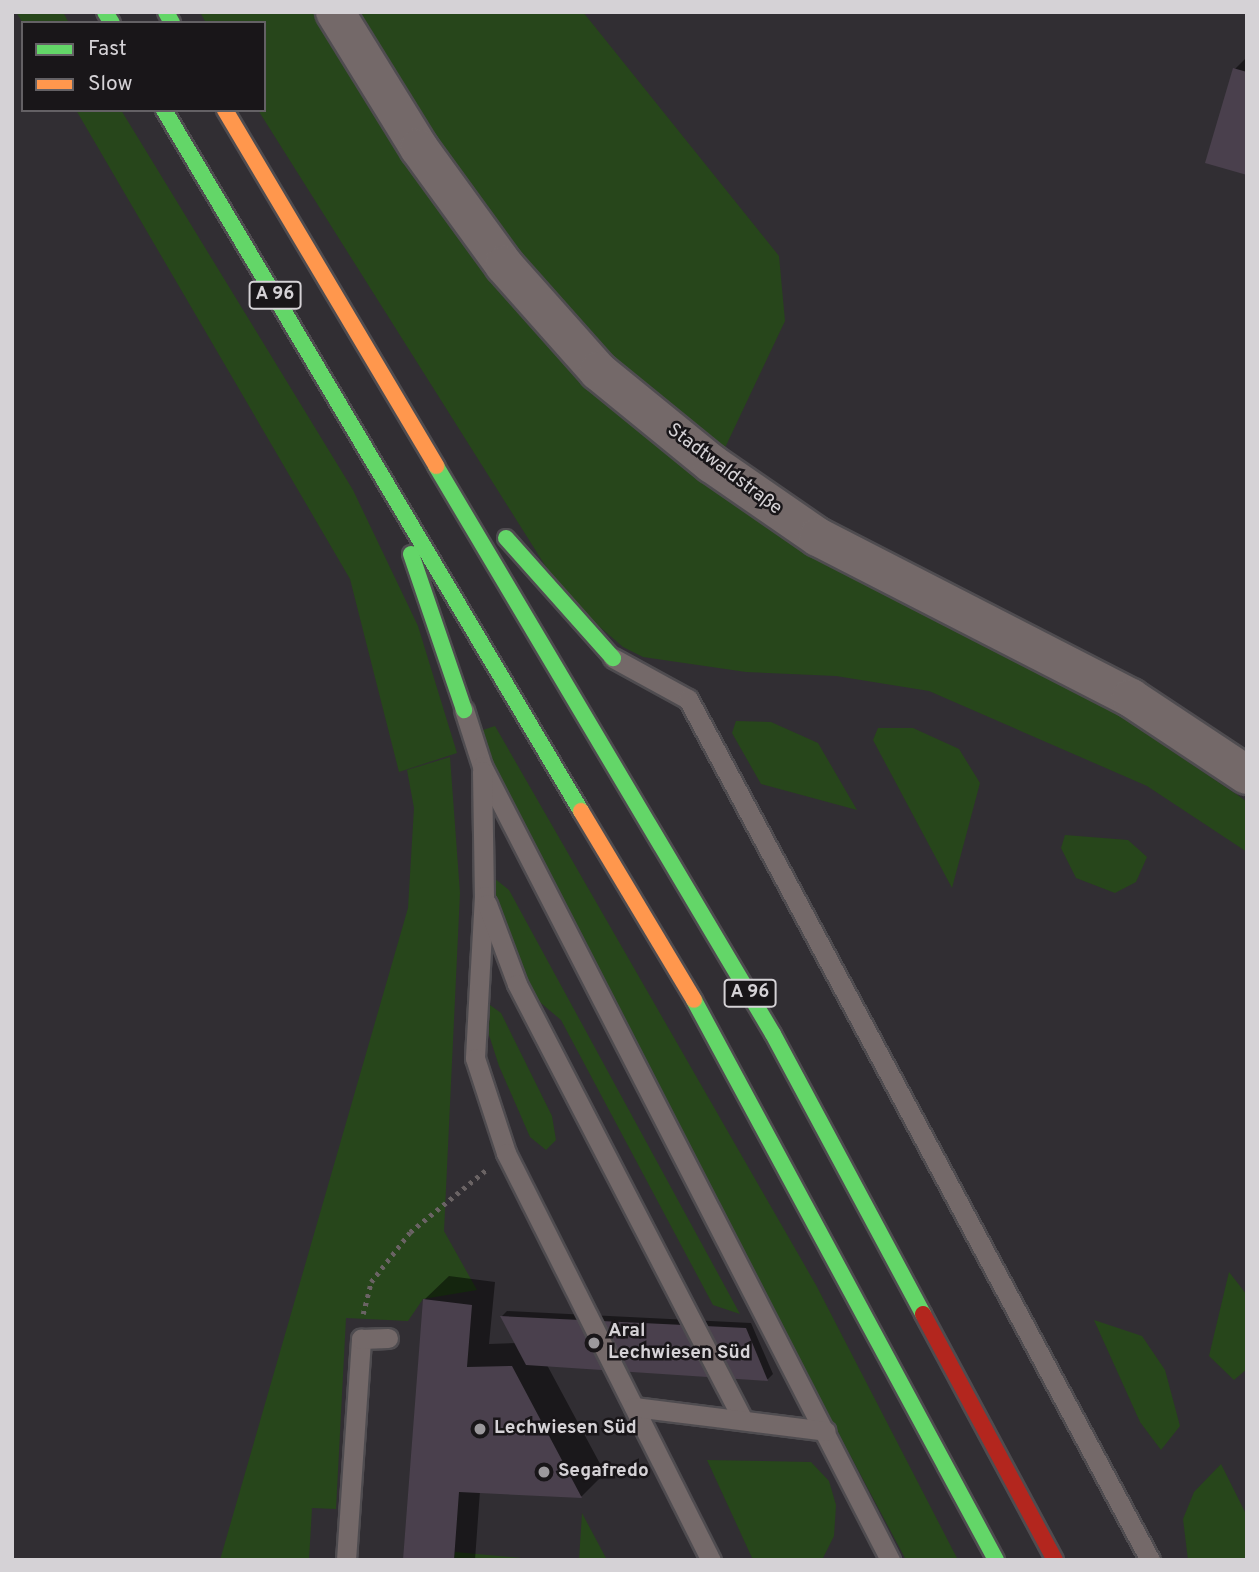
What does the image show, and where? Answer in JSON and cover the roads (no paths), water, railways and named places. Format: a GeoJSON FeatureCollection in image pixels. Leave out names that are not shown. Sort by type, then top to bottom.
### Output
{"type":"FeatureCollection","features":[{"type":"Feature","properties":{"kind":"highway","name":"A 96"},"geometry":{"type":"LineString","coordinates":[[165,112],[728,1057],[996,1560]]}},
{"type":"Feature","properties":{"kind":"highway","name":"A 96"},"geometry":{"type":"LineString","coordinates":[[226,112],[425,438],[786,1057],[1055,1560]]}},
{"type":"Feature","properties":{"kind":"highway"},"geometry":{"type":"LineString","coordinates":[[425,438],[491,520],[613,658]]}},
{"type":"Feature","properties":{"kind":"highway"},"geometry":{"type":"LineString","coordinates":[[386,479],[464,710]]}},
{"type":"Feature","properties":{"kind":"street","name":"Stadtwaldstraße"},"geometry":{"type":"LineString","coordinates":[[335,12],[418,148],[496,255],[598,371],[712,464],[818,537],[1131,698],[1247,775]]}},
{"type":"Feature","properties":{"kind":"lane"},"geometry":{"type":"LineString","coordinates":[[613,658],[688,699],[1150,1560]]}},
{"type":"Feature","properties":{"kind":"lane"},"geometry":{"type":"LineString","coordinates":[[464,710],[482,766],[890,1560]]}},
{"type":"Feature","properties":{"kind":"lane"},"geometry":{"type":"LineString","coordinates":[[482,766],[484,896],[475,1058],[506,1153],[711,1560]]}},
{"type":"Feature","properties":{"kind":"lane"},"geometry":{"type":"LineString","coordinates":[[484,896],[517,984],[741,1416]]}},
{"type":"Feature","properties":{"kind":"lane"},"geometry":{"type":"LineString","coordinates":[[346,1560],[361,1339],[388,1338]]}},
{"type":"Feature","properties":{"kind":"lane"},"geometry":{"type":"LineString","coordinates":[[634,1407],[741,1416],[826,1431]]}},
{"type":"Feature","properties":{"kind":"place","name":"Aral Lechwiesen Süd"},"geometry":{"type":"Point","coordinates":[594,1343]}},
{"type":"Feature","properties":{"kind":"place","name":"Lechwiesen Süd"},"geometry":{"type":"Point","coordinates":[480,1429]}},
{"type":"Feature","properties":{"kind":"place","name":"Segafredo"},"geometry":{"type":"Point","coordinates":[544,1472]}}]}
